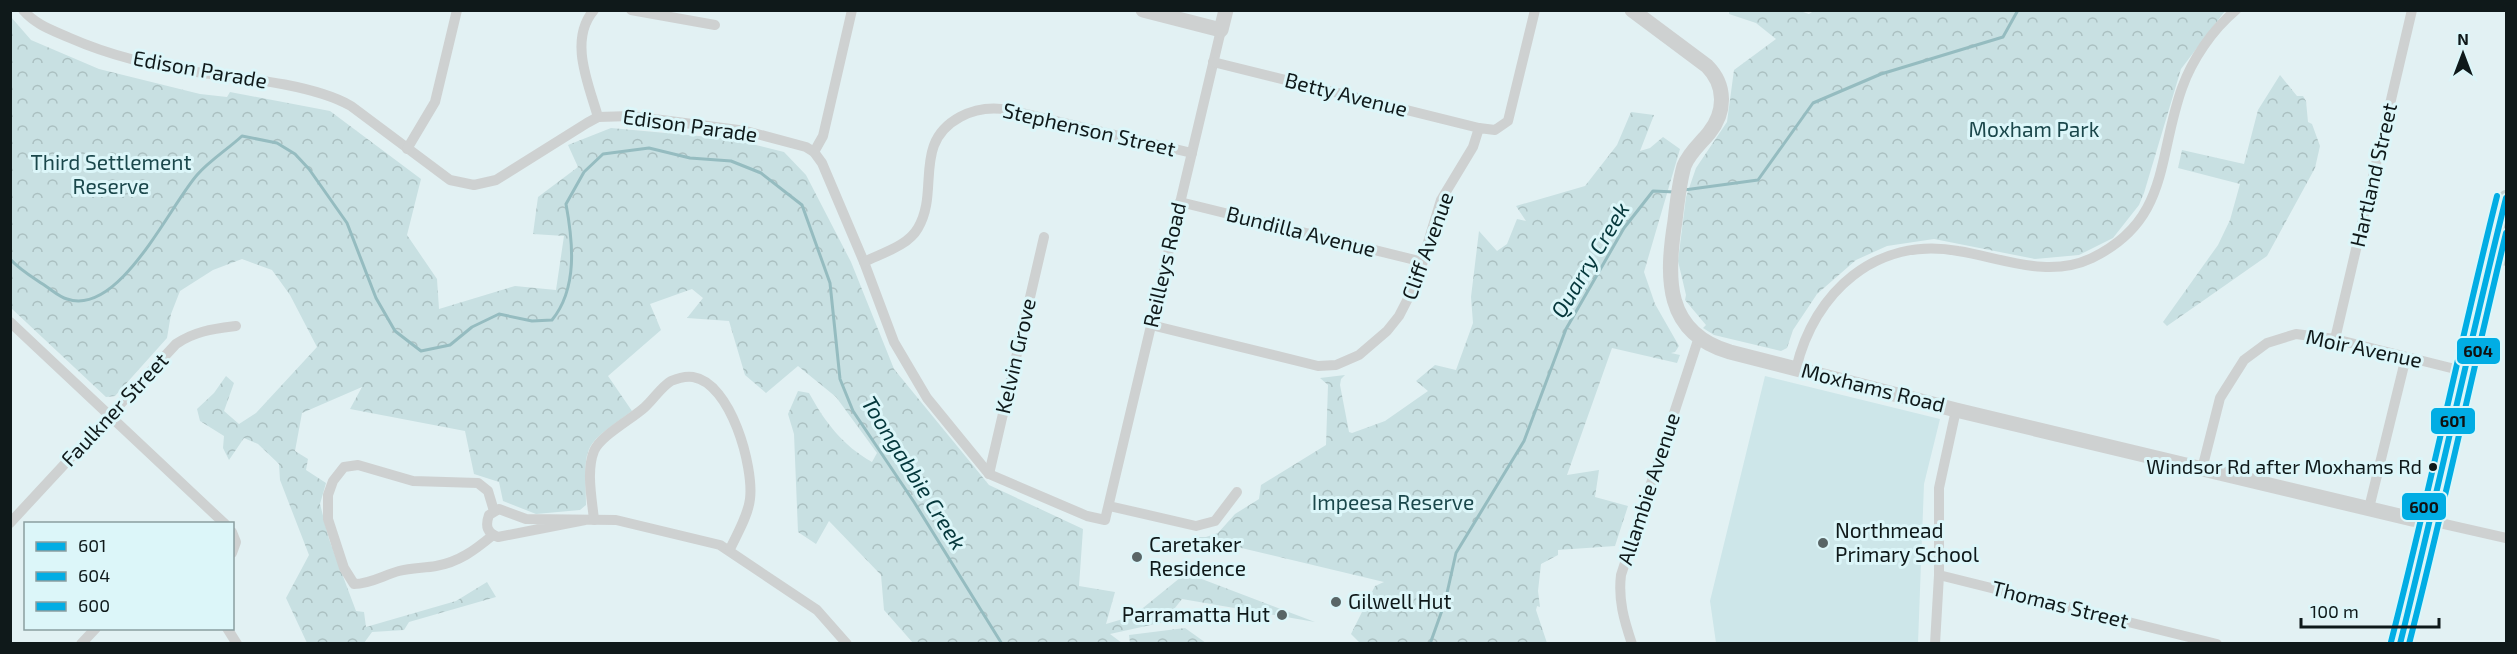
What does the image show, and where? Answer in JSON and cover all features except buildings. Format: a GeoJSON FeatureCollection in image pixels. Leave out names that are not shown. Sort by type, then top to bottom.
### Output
{"type":"FeatureCollection","features":[{"type":"Feature","properties":{"kind":"main road"},"geometry":{"type":"LineString","coordinates":[[2400,644],[2431,521],[2463,371],[2500,260],[2506,198]]}},
{"type":"Feature","properties":{"kind":"street","name":"Edison Parade"},"geometry":{"type":"LineString","coordinates":[[22,10],[36,23],[106,52],[190,71],[272,83],[331,97],[351,106],[450,180],[467,185],[486,184],[499,179],[598,117],[624,116],[736,129],[802,145],[814,152]]}},
{"type":"Feature","properties":{"kind":"street"},"geometry":{"type":"LineString","coordinates":[[407,149],[435,102],[457,10]]}},
{"type":"Feature","properties":{"kind":"street"},"geometry":{"type":"LineString","coordinates":[[594,10],[587,21],[581,57],[598,117]]}},
{"type":"Feature","properties":{"kind":"street"},"geometry":{"type":"LineString","coordinates":[[631,10],[715,26]]}},
{"type":"Feature","properties":{"kind":"street"},"geometry":{"type":"LineString","coordinates":[[852,10],[822,135],[814,152],[822,164],[864,262],[894,342],[927,398],[989,474]]}},
{"type":"Feature","properties":{"kind":"street"},"geometry":{"type":"LineString","coordinates":[[1143,10],[1221,30]]}},
{"type":"Feature","properties":{"kind":"street","name":"Reilleys Road"},"geometry":{"type":"LineString","coordinates":[[989,474],[1087,516],[1105,520],[1226,10]]}},
{"type":"Feature","properties":{"kind":"street"},"geometry":{"type":"LineString","coordinates":[[1479,128],[1495,130],[1508,121],[1534,10]]}},
{"type":"Feature","properties":{"kind":"street","name":"Moxhams Road"},"geometry":{"type":"LineString","coordinates":[[1632,10],[1707,66],[1717,77],[1722,88],[1721,107],[1713,127],[1689,156],[1682,172],[1669,260],[1671,294],[1681,317],[1699,337],[1724,350],[1956,410],[2431,521]]}},
{"type":"Feature","properties":{"kind":"street"},"geometry":{"type":"LineString","coordinates":[[1796,369],[1804,339],[1830,296],[1857,272],[1888,256],[1910,250],[1939,248],[2030,266],[2055,267],[2089,259],[2119,241],[2145,214],[2156,191],[2175,110],[2187,77],[2211,37],[2236,10]]}},
{"type":"Feature","properties":{"kind":"street","name":"Hartland Street"},"geometry":{"type":"LineString","coordinates":[[2335,339],[2412,10]]}},
{"type":"Feature","properties":{"kind":"street","name":"Betty Avenue"},"geometry":{"type":"LineString","coordinates":[[1213,62],[1479,128]]}},
{"type":"Feature","properties":{"kind":"street","name":"Stephenson Street"},"geometry":{"type":"LineString","coordinates":[[864,262],[897,246],[916,231],[922,218],[928,165],[934,145],[948,125],[971,112],[993,108],[1009,110],[1192,153]]}},
{"type":"Feature","properties":{"kind":"street","name":"Cliff Avenue"},"geometry":{"type":"LineString","coordinates":[[1151,325],[1309,364],[1336,365],[1359,355],[1393,324],[1409,300],[1441,200],[1473,147],[1479,128]]}},
{"type":"Feature","properties":{"kind":"street","name":"Bundilla Avenue"},"geometry":{"type":"LineString","coordinates":[[1180,202],[1423,262]]}},
{"type":"Feature","properties":{"kind":"street","name":"Kelvin Grove"},"geometry":{"type":"LineString","coordinates":[[989,474],[1044,237]]}},
{"type":"Feature","properties":{"kind":"street"},"geometry":{"type":"LineString","coordinates":[[10,322],[101,405],[108,416],[223,522]]}},
{"type":"Feature","properties":{"kind":"street","name":"Faulkner Street"},"geometry":{"type":"LineString","coordinates":[[10,523],[176,344],[189,335],[204,330],[236,326]]}},
{"type":"Feature","properties":{"kind":"street","name":"Moir Avenue"},"geometry":{"type":"LineString","coordinates":[[2202,469],[2220,398],[2244,360],[2267,343],[2296,334],[2335,339],[2463,371]]}},
{"type":"Feature","properties":{"kind":"street","name":"Allambie Avenue"},"geometry":{"type":"LineString","coordinates":[[1632,644],[1622,613],[1619,592],[1621,574],[1699,337]]}},
{"type":"Feature","properties":{"kind":"street"},"geometry":{"type":"LineString","coordinates":[[2369,508],[2406,357]]}},
{"type":"Feature","properties":{"kind":"street"},"geometry":{"type":"LineString","coordinates":[[589,520],[591,465],[596,447],[645,407],[670,382],[682,377],[693,377],[703,380],[735,419],[746,458],[750,501],[730,549]]}},
{"type":"Feature","properties":{"kind":"street"},"geometry":{"type":"LineString","coordinates":[[1935,644],[1939,575],[1939,488],[1956,410]]}},
{"type":"Feature","properties":{"kind":"street"},"geometry":{"type":"LineString","coordinates":[[493,535],[475,551],[458,560],[436,566],[399,571],[364,584],[354,584],[344,568],[328,519],[327,502],[333,481],[340,470],[353,464],[413,481],[477,483],[488,491],[494,511]]}},
{"type":"Feature","properties":{"kind":"street"},"geometry":{"type":"LineString","coordinates":[[1109,506],[1196,526],[1215,521],[1237,492]]}},
{"type":"Feature","properties":{"kind":"street"},"geometry":{"type":"LineString","coordinates":[[589,520],[503,537],[493,535],[486,527],[489,515],[494,511],[508,511],[526,519],[616,520],[703,540],[730,549],[817,610],[847,644]]}},
{"type":"Feature","properties":{"kind":"street"},"geometry":{"type":"LineString","coordinates":[[2431,521],[2506,538]]}},
{"type":"Feature","properties":{"kind":"street","name":"Thomas Street"},"geometry":{"type":"LineString","coordinates":[[1939,575],[2217,644]]}},
{"type":"Feature","properties":{"kind":"street"},"geometry":{"type":"LineString","coordinates":[[228,630],[237,644]]}},
{"type":"Feature","properties":{"kind":"shaded area","name":"Northmead Primary School"},"geometry":{"type":"Polygon","coordinates":[[[1765,376],[1940,419],[1924,484],[1918,643],[1716,643],[1710,601],[1765,376]]]}},
{"type":"Feature","properties":{"kind":"green space","name":"Moxham Park"},"geometry":{"type":"Polygon","coordinates":[[[1815,10],[2225,11],[2181,69],[2144,193],[2139,205],[2113,238],[2079,255],[2035,259],[1934,239],[1887,246],[1856,260],[1817,294],[1793,330],[1787,348],[1781,351],[1714,335],[1703,328],[1706,325],[1685,300],[1686,295],[1678,261],[1686,197],[1696,168],[1727,122],[1734,70],[1776,39],[1756,23],[1729,14],[1729,11],[1800,11],[1809,14],[1815,10]]]}},
{"type":"Feature","properties":{"kind":"green space","name":"Third Settlement Reserve"},"geometry":{"type":"Polygon","coordinates":[[[11,17],[31,40],[99,69],[200,94],[227,97],[230,92],[330,111],[421,179],[407,235],[437,279],[439,309],[515,286],[556,290],[564,236],[533,234],[538,197],[578,167],[568,145],[611,128],[732,139],[784,152],[806,175],[851,262],[894,369],[989,485],[1083,529],[1079,586],[1115,592],[1106,624],[1133,616],[1186,573],[1315,622],[1182,599],[1164,622],[1110,634],[1122,643],[913,643],[884,610],[881,575],[829,521],[816,544],[798,532],[794,434],[788,414],[798,391],[809,393],[828,423],[852,448],[872,462],[877,453],[836,397],[798,366],[766,393],[745,375],[729,321],[687,318],[703,298],[692,289],[650,304],[661,330],[608,376],[632,411],[603,432],[589,448],[586,469],[586,505],[580,510],[536,514],[503,501],[499,482],[474,474],[465,431],[350,409],[362,387],[302,413],[295,451],[308,459],[306,470],[326,483],[320,504],[329,539],[356,611],[364,612],[366,627],[456,601],[487,582],[496,597],[409,622],[404,630],[372,632],[364,643],[307,643],[286,598],[309,555],[280,480],[279,464],[258,444],[244,438],[229,460],[223,448],[224,436],[200,421],[197,409],[214,393],[226,376],[234,383],[224,411],[239,424],[256,413],[317,347],[290,295],[272,270],[242,259],[213,270],[180,291],[171,314],[167,338],[115,396],[106,397],[11,308],[11,17]]]}},
{"type":"Feature","properties":{"kind":"green space"},"geometry":{"type":"Polygon","coordinates":[[[2280,75],[2297,96],[2303,96],[2306,101],[2308,122],[2312,124],[2320,146],[2315,168],[2267,256],[2167,326],[2163,322],[2218,245],[2230,220],[2240,184],[2178,168],[2182,150],[2244,164],[2258,110],[2280,75]]]}},
{"type":"Feature","properties":{"kind":"green space","name":"Impeesa Reserve"},"geometry":{"type":"Polygon","coordinates":[[[1631,112],[1654,115],[1640,151],[1650,148],[1663,137],[1680,149],[1644,272],[1655,304],[1679,346],[1675,352],[1671,353],[1680,355],[1677,363],[1612,348],[1567,475],[1599,470],[1595,497],[1628,506],[1615,546],[1558,550],[1558,555],[1541,564],[1538,591],[1540,607],[1537,606],[1536,610],[1547,643],[1360,643],[1351,634],[1375,586],[1384,582],[1195,537],[1206,537],[1218,533],[1235,514],[1259,499],[1261,485],[1326,445],[1328,385],[1320,378],[1345,375],[1340,385],[1349,432],[1352,433],[1385,421],[1428,391],[1416,381],[1435,365],[1456,370],[1473,323],[1471,297],[1479,231],[1497,251],[1507,244],[1517,219],[1526,221],[1516,206],[1585,186],[1617,145],[1631,112]]]}},
{"type":"Feature","properties":{"kind":"green space"},"geometry":{"type":"Polygon","coordinates":[[[1185,628],[1206,643],[1130,643],[1129,635],[1185,628]]]}},
{"type":"Feature","properties":{"kind":"waterway","name":"Quarry Creek"},"geometry":{"type":"LineString","coordinates":[[1684,190],[1758,180],[1813,103],[1881,74],[2003,37],[2018,10]]}},
{"type":"Feature","properties":{"kind":"waterway","name":"Toongabbie Creek"},"geometry":{"type":"LineString","coordinates":[[10,259],[23,271],[67,299],[86,300],[105,292],[124,276],[141,256],[197,175],[213,160],[242,136],[277,143],[295,154],[309,169],[347,223],[376,298],[395,331],[421,351],[450,345],[472,327],[499,314],[532,321],[552,320],[566,294],[570,279],[572,249],[566,204],[584,172],[603,154],[649,148],[690,158],[731,161],[761,173],[802,205],[830,283],[840,379],[853,411],[914,502],[1002,644]]}},
{"type":"Feature","properties":{"kind":"waterway","name":"Quarry Creek"},"geometry":{"type":"LineString","coordinates":[[1430,644],[1445,602],[1456,553],[1524,441],[1566,329],[1624,228],[1653,191],[1675,192]]}},
{"type":"Feature","properties":{"kind":"transit line","name":"600"},"geometry":{"type":"LineString","coordinates":[[2391,642],[2497,196]]}},
{"type":"Feature","properties":{"kind":"transit line","name":"601"},"geometry":{"type":"LineString","coordinates":[[2400,644],[2506,198]]}},
{"type":"Feature","properties":{"kind":"transit line","name":"604"},"geometry":{"type":"LineString","coordinates":[[2409,644],[2506,233]]}},
{"type":"Feature","properties":{"kind":"place","name":"Windsor Rd after Moxhams Rd"},"geometry":{"type":"Point","coordinates":[2433,467]}},
{"type":"Feature","properties":{"kind":"place","name":"Northmead Primary School"},"geometry":{"type":"Point","coordinates":[1823,543]}},
{"type":"Feature","properties":{"kind":"place","name":"Caretaker Residence"},"geometry":{"type":"Point","coordinates":[1137,557]}},
{"type":"Feature","properties":{"kind":"place","name":"Gilwell Hut"},"geometry":{"type":"Point","coordinates":[1336,602]}},
{"type":"Feature","properties":{"kind":"place","name":"Parramatta Hut"},"geometry":{"type":"Point","coordinates":[1282,615]}}]}
